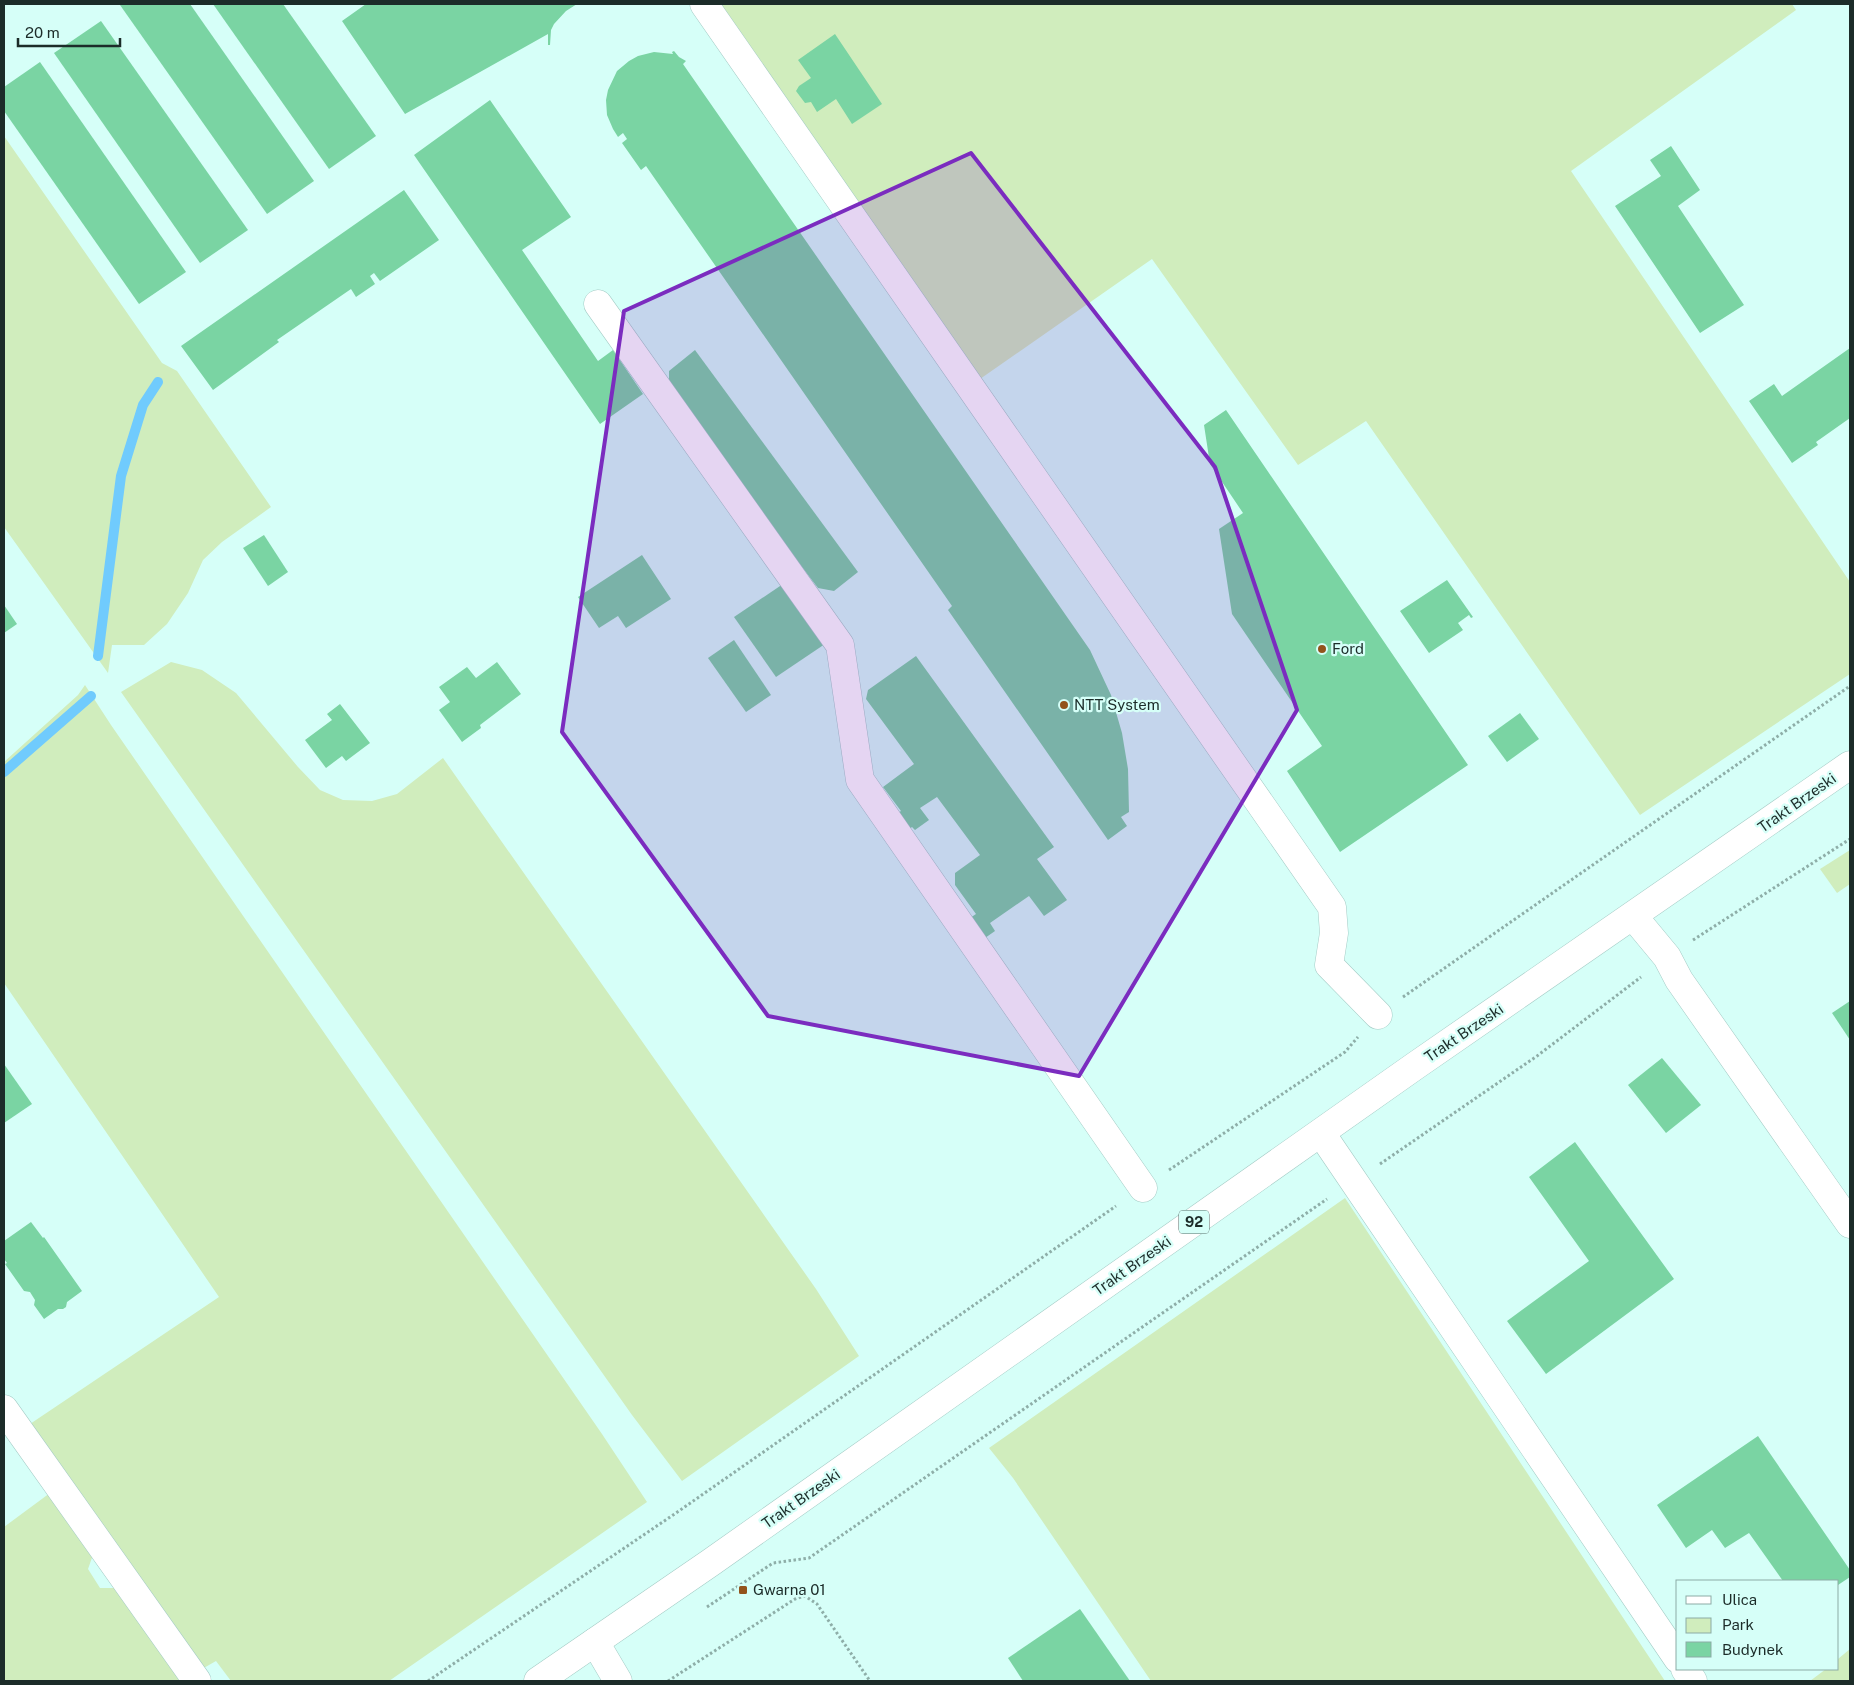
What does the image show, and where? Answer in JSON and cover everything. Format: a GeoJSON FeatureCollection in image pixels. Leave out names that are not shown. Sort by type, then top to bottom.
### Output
{"type":"FeatureCollection","features":[{"type":"Feature","properties":{"kind":"main road"},"geometry":{"type":"LineString","coordinates":[[704,4],[1332,907],[1334,933],[1329,965],[1378,1015]]}},
{"type":"Feature","properties":{"kind":"main road"},"geometry":{"type":"LineString","coordinates":[[598,304],[840,645],[860,780],[1143,1188]]}},
{"type":"Feature","properties":{"kind":"main road","name":"Trakt Brzeski"},"geometry":{"type":"LineString","coordinates":[[538,1681],[710,1563],[1321,1133],[1850,766]]}},
{"type":"Feature","properties":{"kind":"main road"},"geometry":{"type":"LineString","coordinates":[[1633,916],[1667,958],[1679,980],[1850,1224]]}},
{"type":"Feature","properties":{"kind":"main road"},"geometry":{"type":"LineString","coordinates":[[1321,1133],[1676,1656]]}},
{"type":"Feature","properties":{"kind":"main road"},"geometry":{"type":"LineString","coordinates":[[4,1409],[197,1681]]}},
{"type":"Feature","properties":{"kind":"main road"},"geometry":{"type":"LineString","coordinates":[[595,1642],[618,1681]]}},
{"type":"Feature","properties":{"kind":"main road"},"geometry":{"type":"LineString","coordinates":[[1686,1670],[1693,1681]]}},
{"type":"Feature","properties":{"kind":"path"},"geometry":{"type":"LineString","coordinates":[[700,1611],[774,1563],[809,1558],[1537,1056],[1667,958],[1850,839]]}},
{"type":"Feature","properties":{"kind":"path"},"geometry":{"type":"LineString","coordinates":[[668,1681],[795,1599],[805,1596],[817,1604],[870,1681]]}},
{"type":"Feature","properties":{"kind":"highlighted area"},"geometry":{"type":"Polygon","coordinates":[[[971,153],[1215,467],[1297,710],[1079,1076],[768,1016],[562,732],[624,311],[971,153]]]}},
{"type":"Feature","properties":{"kind":"green space"},"geometry":{"type":"Polygon","coordinates":[[[718,4],[1792,4],[1796,10],[1571,171],[1850,582],[1850,674],[1640,815],[1366,421],[1298,465],[1152,259],[980,379],[718,4]]]}},
{"type":"Feature","properties":{"kind":"green space"},"geometry":{"type":"Polygon","coordinates":[[[4,136],[162,363],[177,371],[271,507],[222,542],[203,560],[188,593],[167,624],[144,645],[112,645],[108,673],[4,527],[4,136]]]}},
{"type":"Feature","properties":{"kind":"green space"},"geometry":{"type":"Polygon","coordinates":[[[171,662],[202,670],[236,693],[298,767],[320,790],[343,800],[372,801],[397,794],[443,758],[816,1289],[859,1356],[682,1481],[632,1415],[121,692],[171,662]]]}},
{"type":"Feature","properties":{"kind":"green space"},"geometry":{"type":"Polygon","coordinates":[[[85,685],[647,1502],[389,1681],[231,1681],[216,1661],[202,1669],[30,1424],[219,1297],[4,983],[4,762],[78,695],[85,685]]]}},
{"type":"Feature","properties":{"kind":"green space"},"geometry":{"type":"Polygon","coordinates":[[[1850,850],[1850,884],[1837,893],[1820,869],[1850,850]]]}},
{"type":"Feature","properties":{"kind":"green space"},"geometry":{"type":"Polygon","coordinates":[[[1345,1198],[1665,1681],[1151,1681],[1013,1478],[989,1448],[1345,1198]]]}},
{"type":"Feature","properties":{"kind":"green space"},"geometry":{"type":"Polygon","coordinates":[[[50,1493],[94,1552],[88,1569],[100,1588],[117,1588],[184,1681],[4,1681],[4,1527],[50,1493]]]}},
{"type":"Feature","properties":{"kind":"green space"},"geometry":{"type":"Polygon","coordinates":[[[1850,1649],[1850,1681],[1810,1681],[1825,1670],[1839,1670],[1839,1658],[1850,1649]]]}},
{"type":"Feature","properties":{"kind":"building"},"geometry":{"type":"Polygon","coordinates":[[[190,4],[314,181],[267,214],[120,5],[190,4]]]}},
{"type":"Feature","properties":{"kind":"building"},"geometry":{"type":"Polygon","coordinates":[[[213,4],[283,4],[376,136],[329,169],[213,4]]]}},
{"type":"Feature","properties":{"kind":"building"},"geometry":{"type":"Polygon","coordinates":[[[366,4],[577,4],[566,11],[554,24],[551,30],[550,45],[548,45],[548,34],[405,114],[342,21],[366,4]]]}},
{"type":"Feature","properties":{"kind":"building"},"geometry":{"type":"Polygon","coordinates":[[[101,21],[248,230],[200,263],[54,53],[101,21]]]}},
{"type":"Feature","properties":{"kind":"building"},"geometry":{"type":"Polygon","coordinates":[[[835,34],[882,104],[852,124],[836,99],[817,112],[811,102],[805,103],[796,91],[799,86],[811,78],[798,60],[835,34]]]}},
{"type":"Feature","properties":{"kind":"building"},"geometry":{"type":"Polygon","coordinates":[[[674,51],[686,61],[683,64],[1090,650],[1111,695],[1122,733],[1128,769],[1129,812],[1121,817],[1127,826],[1108,840],[948,610],[952,606],[646,166],[641,170],[622,143],[627,139],[623,133],[618,137],[613,129],[607,115],[606,100],[608,90],[617,71],[638,56],[654,52],[673,54],[672,52],[674,51]]]}},
{"type":"Feature","properties":{"kind":"building"},"geometry":{"type":"Polygon","coordinates":[[[40,62],[186,272],[139,304],[4,111],[4,87],[40,62]]]}},
{"type":"Feature","properties":{"kind":"building"},"geometry":{"type":"Polygon","coordinates":[[[490,100],[571,217],[522,250],[598,361],[613,350],[643,394],[600,424],[414,155],[490,100]]]}},
{"type":"Feature","properties":{"kind":"building"},"geometry":{"type":"Polygon","coordinates":[[[1671,146],[1700,190],[1678,206],[1744,305],[1700,333],[1615,206],[1661,176],[1650,160],[1671,146]]]}},
{"type":"Feature","properties":{"kind":"building"},"geometry":{"type":"Polygon","coordinates":[[[404,190],[439,240],[380,281],[374,273],[370,276],[375,284],[356,297],[351,289],[277,340],[279,342],[213,390],[181,346],[404,190]]]}},
{"type":"Feature","properties":{"kind":"building"},"geometry":{"type":"Polygon","coordinates":[[[1850,348],[1850,418],[1816,442],[1818,445],[1792,463],[1749,401],[1774,384],[1782,396],[1850,348]]]}},
{"type":"Feature","properties":{"kind":"building"},"geometry":{"type":"Polygon","coordinates":[[[695,350],[858,572],[834,591],[818,588],[669,393],[669,371],[695,350]]]}},
{"type":"Feature","properties":{"kind":"building","name":"Ford"},"geometry":{"type":"Polygon","coordinates":[[[1226,410],[1468,765],[1340,852],[1287,771],[1322,746],[1232,614],[1219,529],[1243,513],[1210,464],[1204,425],[1226,410]]]}},
{"type":"Feature","properties":{"kind":"building"},"geometry":{"type":"Polygon","coordinates":[[[264,535],[288,572],[268,586],[243,548],[264,535]]]}},
{"type":"Feature","properties":{"kind":"building"},"geometry":{"type":"Polygon","coordinates":[[[642,555],[671,599],[626,628],[618,616],[599,628],[578,597],[642,555]]]}},
{"type":"Feature","properties":{"kind":"building"},"geometry":{"type":"Polygon","coordinates":[[[1447,580],[1473,617],[1471,618],[1469,615],[1458,623],[1463,630],[1429,653],[1400,611],[1447,580]]]}},
{"type":"Feature","properties":{"kind":"building"},"geometry":{"type":"Polygon","coordinates":[[[783,584],[825,644],[776,677],[734,617],[783,584]]]}},
{"type":"Feature","properties":{"kind":"building"},"geometry":{"type":"Polygon","coordinates":[[[4,605],[17,624],[4,633],[4,605]]]}},
{"type":"Feature","properties":{"kind":"building"},"geometry":{"type":"Polygon","coordinates":[[[734,640],[771,695],[746,712],[708,658],[734,640]]]}},
{"type":"Feature","properties":{"kind":"building"},"geometry":{"type":"Polygon","coordinates":[[[916,656],[1054,847],[1037,859],[1067,900],[1044,916],[1029,896],[990,923],[995,931],[985,938],[970,918],[976,914],[955,885],[955,873],[980,855],[937,797],[920,808],[929,820],[915,830],[912,827],[907,831],[895,815],[901,811],[883,787],[914,764],[866,699],[868,690],[916,656]]]}},
{"type":"Feature","properties":{"kind":"building"},"geometry":{"type":"Polygon","coordinates":[[[497,662],[521,694],[480,725],[481,728],[462,742],[439,710],[450,702],[439,687],[467,667],[476,678],[497,662]]]}},
{"type":"Feature","properties":{"kind":"building"},"geometry":{"type":"Polygon","coordinates":[[[340,704],[370,743],[346,761],[342,756],[326,768],[305,740],[332,720],[327,714],[340,704]]]}},
{"type":"Feature","properties":{"kind":"building"},"geometry":{"type":"Polygon","coordinates":[[[1520,713],[1539,739],[1507,762],[1488,736],[1520,713]]]}},
{"type":"Feature","properties":{"kind":"building"},"geometry":{"type":"Polygon","coordinates":[[[1850,1001],[1850,1040],[1832,1013],[1850,1001]]]}},
{"type":"Feature","properties":{"kind":"building"},"geometry":{"type":"Polygon","coordinates":[[[1662,1058],[1701,1105],[1666,1133],[1628,1085],[1662,1058]]]}},
{"type":"Feature","properties":{"kind":"building"},"geometry":{"type":"Polygon","coordinates":[[[4,1064],[32,1104],[4,1123],[4,1064]]]}},
{"type":"Feature","properties":{"kind":"building"},"geometry":{"type":"Polygon","coordinates":[[[1575,1142],[1674,1279],[1546,1374],[1507,1321],[1589,1261],[1529,1177],[1575,1142]]]}},
{"type":"Feature","properties":{"kind":"building"},"geometry":{"type":"Polygon","coordinates":[[[31,1222],[44,1237],[82,1291],[67,1302],[66,1307],[58,1309],[44,1319],[34,1305],[35,1300],[30,1292],[24,1291],[5,1264],[7,1263],[4,1259],[4,1241],[31,1222]]]}},
{"type":"Feature","properties":{"kind":"building"},"geometry":{"type":"Polygon","coordinates":[[[1758,1436],[1850,1570],[1850,1577],[1839,1584],[1839,1580],[1782,1580],[1749,1533],[1725,1548],[1712,1530],[1686,1548],[1657,1505],[1758,1436]]]}},
{"type":"Feature","properties":{"kind":"building"},"geometry":{"type":"Polygon","coordinates":[[[1080,1609],[1130,1681],[1023,1681],[1008,1658],[1080,1609]]]}},
{"type":"Feature","properties":{"kind":"waterway"},"geometry":{"type":"LineString","coordinates":[[98,656],[121,476],[143,405],[158,382]]}},
{"type":"Feature","properties":{"kind":"waterway"},"geometry":{"type":"LineString","coordinates":[[4,772],[91,696]]}},
{"type":"Feature","properties":{"kind":"place","name":"Ford"},"geometry":{"type":"Point","coordinates":[1322,649]}},
{"type":"Feature","properties":{"kind":"place","name":"NTT System"},"geometry":{"type":"Point","coordinates":[1064,705]}},
{"type":"Feature","properties":{"kind":"place","name":"Gwarna 01"},"geometry":{"type":"Point","coordinates":[743,1590]}}]}
